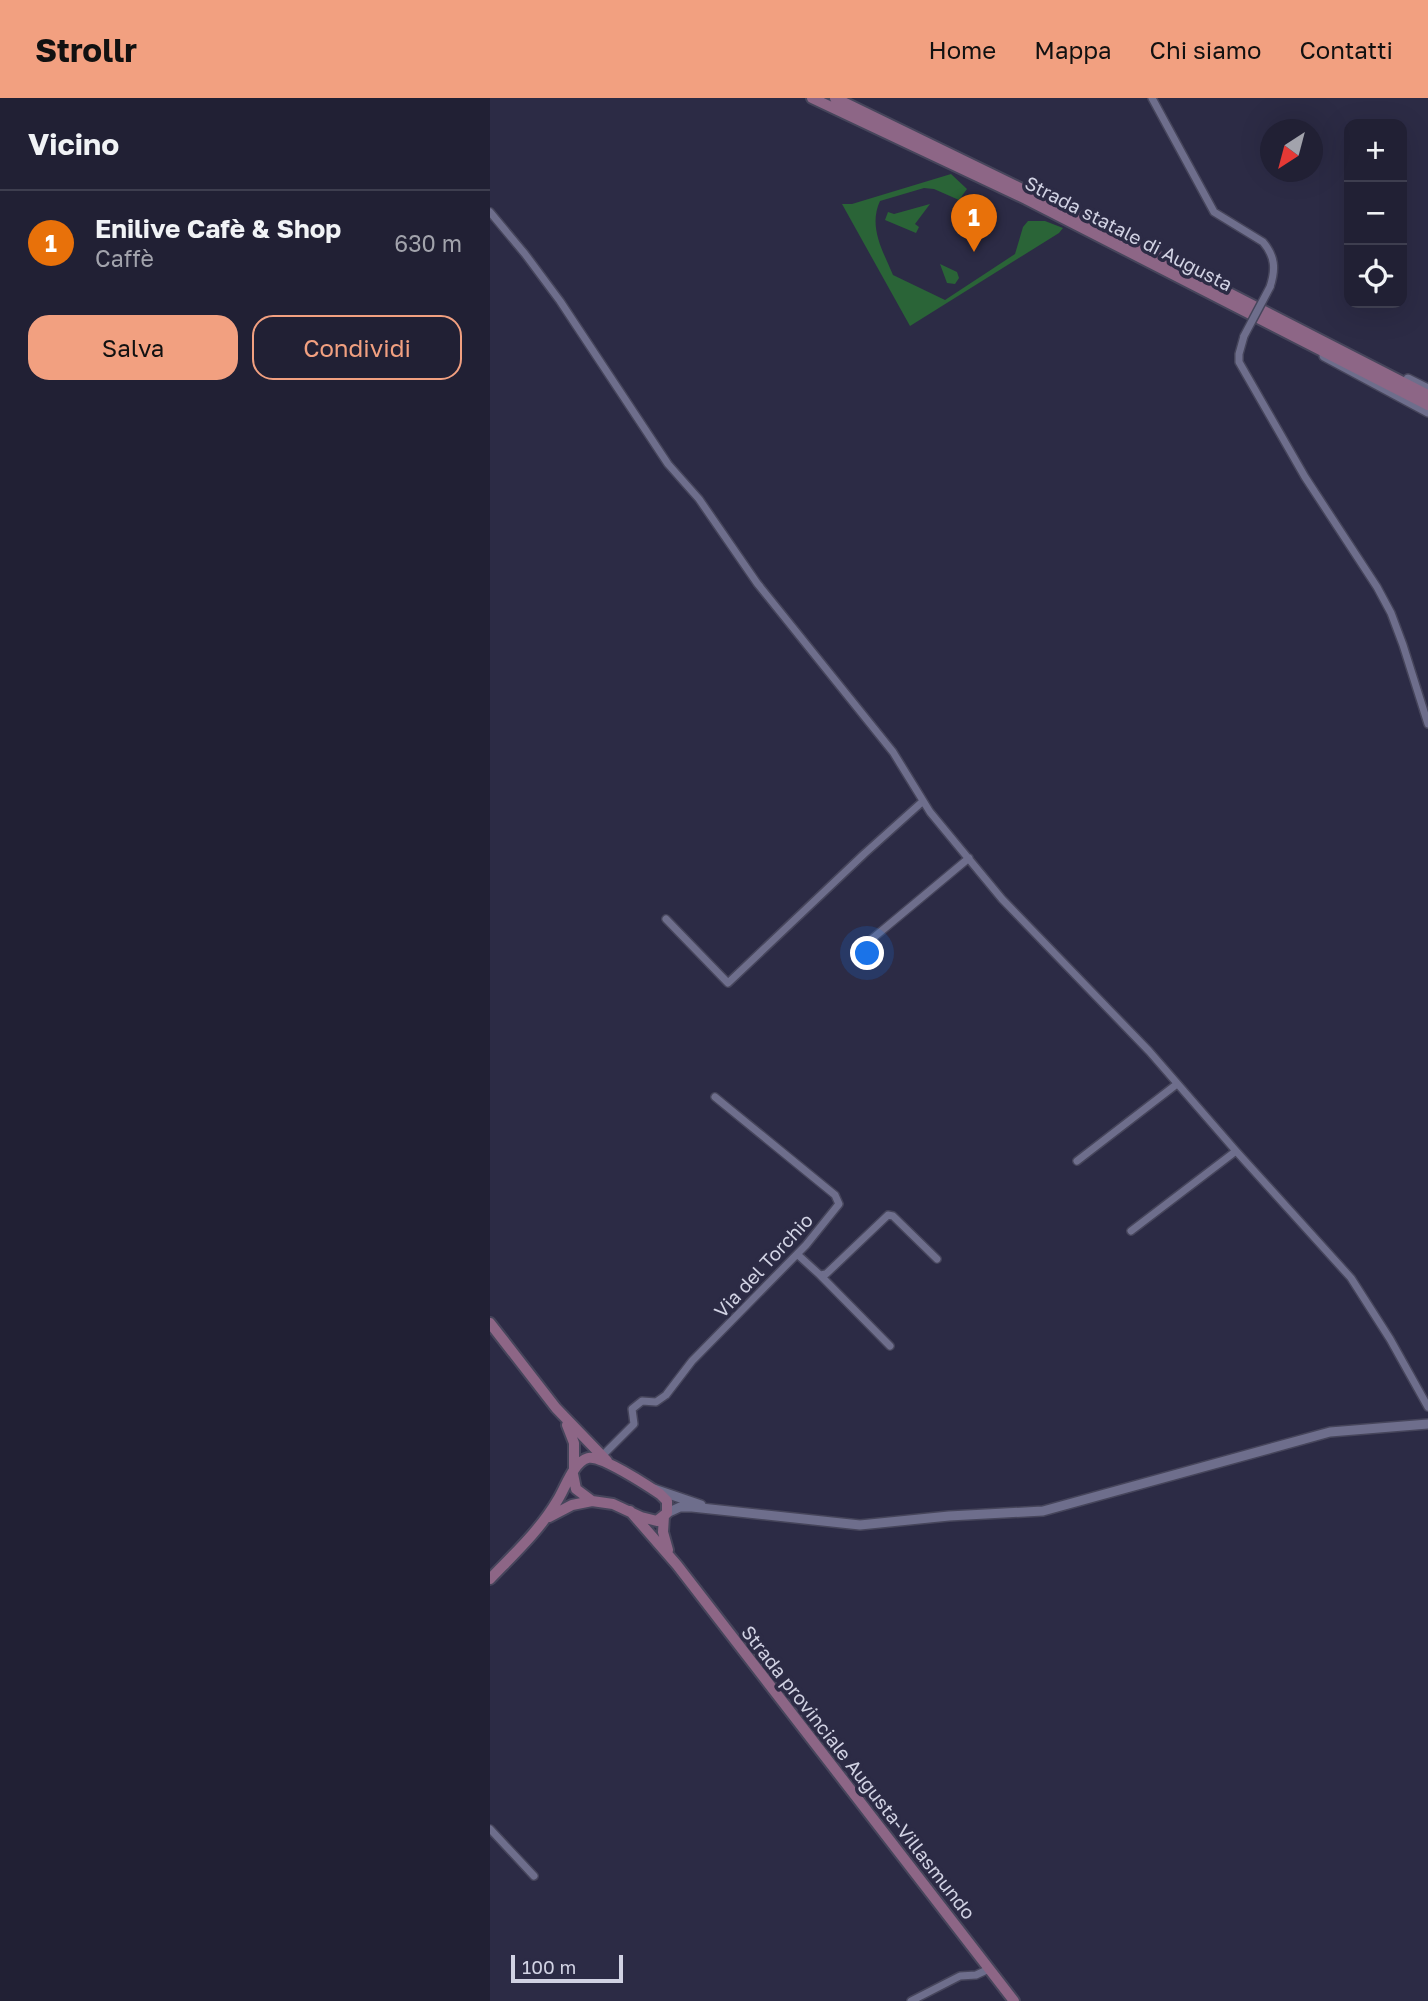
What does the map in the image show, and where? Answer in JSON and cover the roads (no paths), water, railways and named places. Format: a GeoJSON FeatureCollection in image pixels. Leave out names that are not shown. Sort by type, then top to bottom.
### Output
{"type":"FeatureCollection","features":[{"type":"Feature","properties":{"kind":"main road","name":"Strada statale di Augusta"},"geometry":{"type":"LineString","coordinates":[[812,98],[1014,193],[1428,405]]}},
{"type":"Feature","properties":{"kind":"main road","name":"Strada statale di Augusta"},"geometry":{"type":"LineString","coordinates":[[835,98],[1082,218],[1428,395]]}},
{"type":"Feature","properties":{"kind":"main road"},"geometry":{"type":"LineString","coordinates":[[490,1323],[556,1408],[612,1466]]}},
{"type":"Feature","properties":{"kind":"main road"},"geometry":{"type":"LineString","coordinates":[[556,1408],[573,1437],[576,1489],[585,1498],[606,1502],[650,1521],[657,1521],[666,1515]]}},
{"type":"Feature","properties":{"kind":"main road"},"geometry":{"type":"LineString","coordinates":[[490,1579],[544,1520],[582,1461],[592,1458],[612,1466],[665,1498],[668,1506],[664,1539],[677,1565]]}},
{"type":"Feature","properties":{"kind":"main road"},"geometry":{"type":"LineString","coordinates":[[544,1520],[563,1509],[592,1501]]}},
{"type":"Feature","properties":{"kind":"main road"},"geometry":{"type":"LineString","coordinates":[[630,1511],[677,1565]]}},
{"type":"Feature","properties":{"kind":"main road","name":"Strada provinciale Augusta-Villasmundo"},"geometry":{"type":"LineString","coordinates":[[677,1565],[1013,2000]]}},
{"type":"Feature","properties":{"kind":"street"},"geometry":{"type":"LineString","coordinates":[[1152,98],[1214,212],[1263,242],[1269,249],[1275,272],[1244,336],[1239,354],[1240,362],[1305,477],[1386,604],[1404,645],[1428,724]]}},
{"type":"Feature","properties":{"kind":"street"},"geometry":{"type":"LineString","coordinates":[[490,212],[526,254],[560,301],[668,464],[723,530],[757,583],[893,752],[922,802],[1002,898],[1149,1051],[1350,1278],[1390,1339],[1428,1407]]}},
{"type":"Feature","properties":{"kind":"street"},"geometry":{"type":"LineString","coordinates":[[1299,339],[1337,365],[1428,412]]}},
{"type":"Feature","properties":{"kind":"street"},"geometry":{"type":"LineString","coordinates":[[1353,357],[1428,389]]}},
{"type":"Feature","properties":{"kind":"street"},"geometry":{"type":"LineString","coordinates":[[666,919],[728,983],[922,802]]}},
{"type":"Feature","properties":{"kind":"street"},"geometry":{"type":"LineString","coordinates":[[867,943],[969,858]]}},
{"type":"Feature","properties":{"kind":"street"},"geometry":{"type":"LineString","coordinates":[[1077,1161],[1177,1084]]}},
{"type":"Feature","properties":{"kind":"street","name":"Via del Torchio"},"geometry":{"type":"LineString","coordinates":[[602,1456],[634,1424],[632,1409],[642,1401],[656,1402],[666,1395],[692,1361],[797,1254],[839,1204],[835,1195],[715,1097]]}},
{"type":"Feature","properties":{"kind":"street"},"geometry":{"type":"LineString","coordinates":[[1131,1231],[1236,1152]]}},
{"type":"Feature","properties":{"kind":"street"},"geometry":{"type":"LineString","coordinates":[[820,1275],[826,1275],[888,1215],[893,1216],[937,1259]]}},
{"type":"Feature","properties":{"kind":"street"},"geometry":{"type":"LineString","coordinates":[[797,1254],[890,1346]]}},
{"type":"Feature","properties":{"kind":"street"},"geometry":{"type":"LineString","coordinates":[[666,1515],[680,1507],[860,1525],[948,1516],[1042,1511],[1330,1432],[1428,1424]]}},
{"type":"Feature","properties":{"kind":"street"},"geometry":{"type":"LineString","coordinates":[[649,1487],[712,1510]]}},
{"type":"Feature","properties":{"kind":"street"},"geometry":{"type":"LineString","coordinates":[[490,1829],[534,1876]]}},
{"type":"Feature","properties":{"kind":"street"},"geometry":{"type":"LineString","coordinates":[[911,2001],[960,1976],[976,1975],[989,1969]]}},
{"type":"Feature","properties":{"kind":"place","name":"Enilive Cafè & Shop"},"geometry":{"type":"Point","coordinates":[974,252]}}]}
